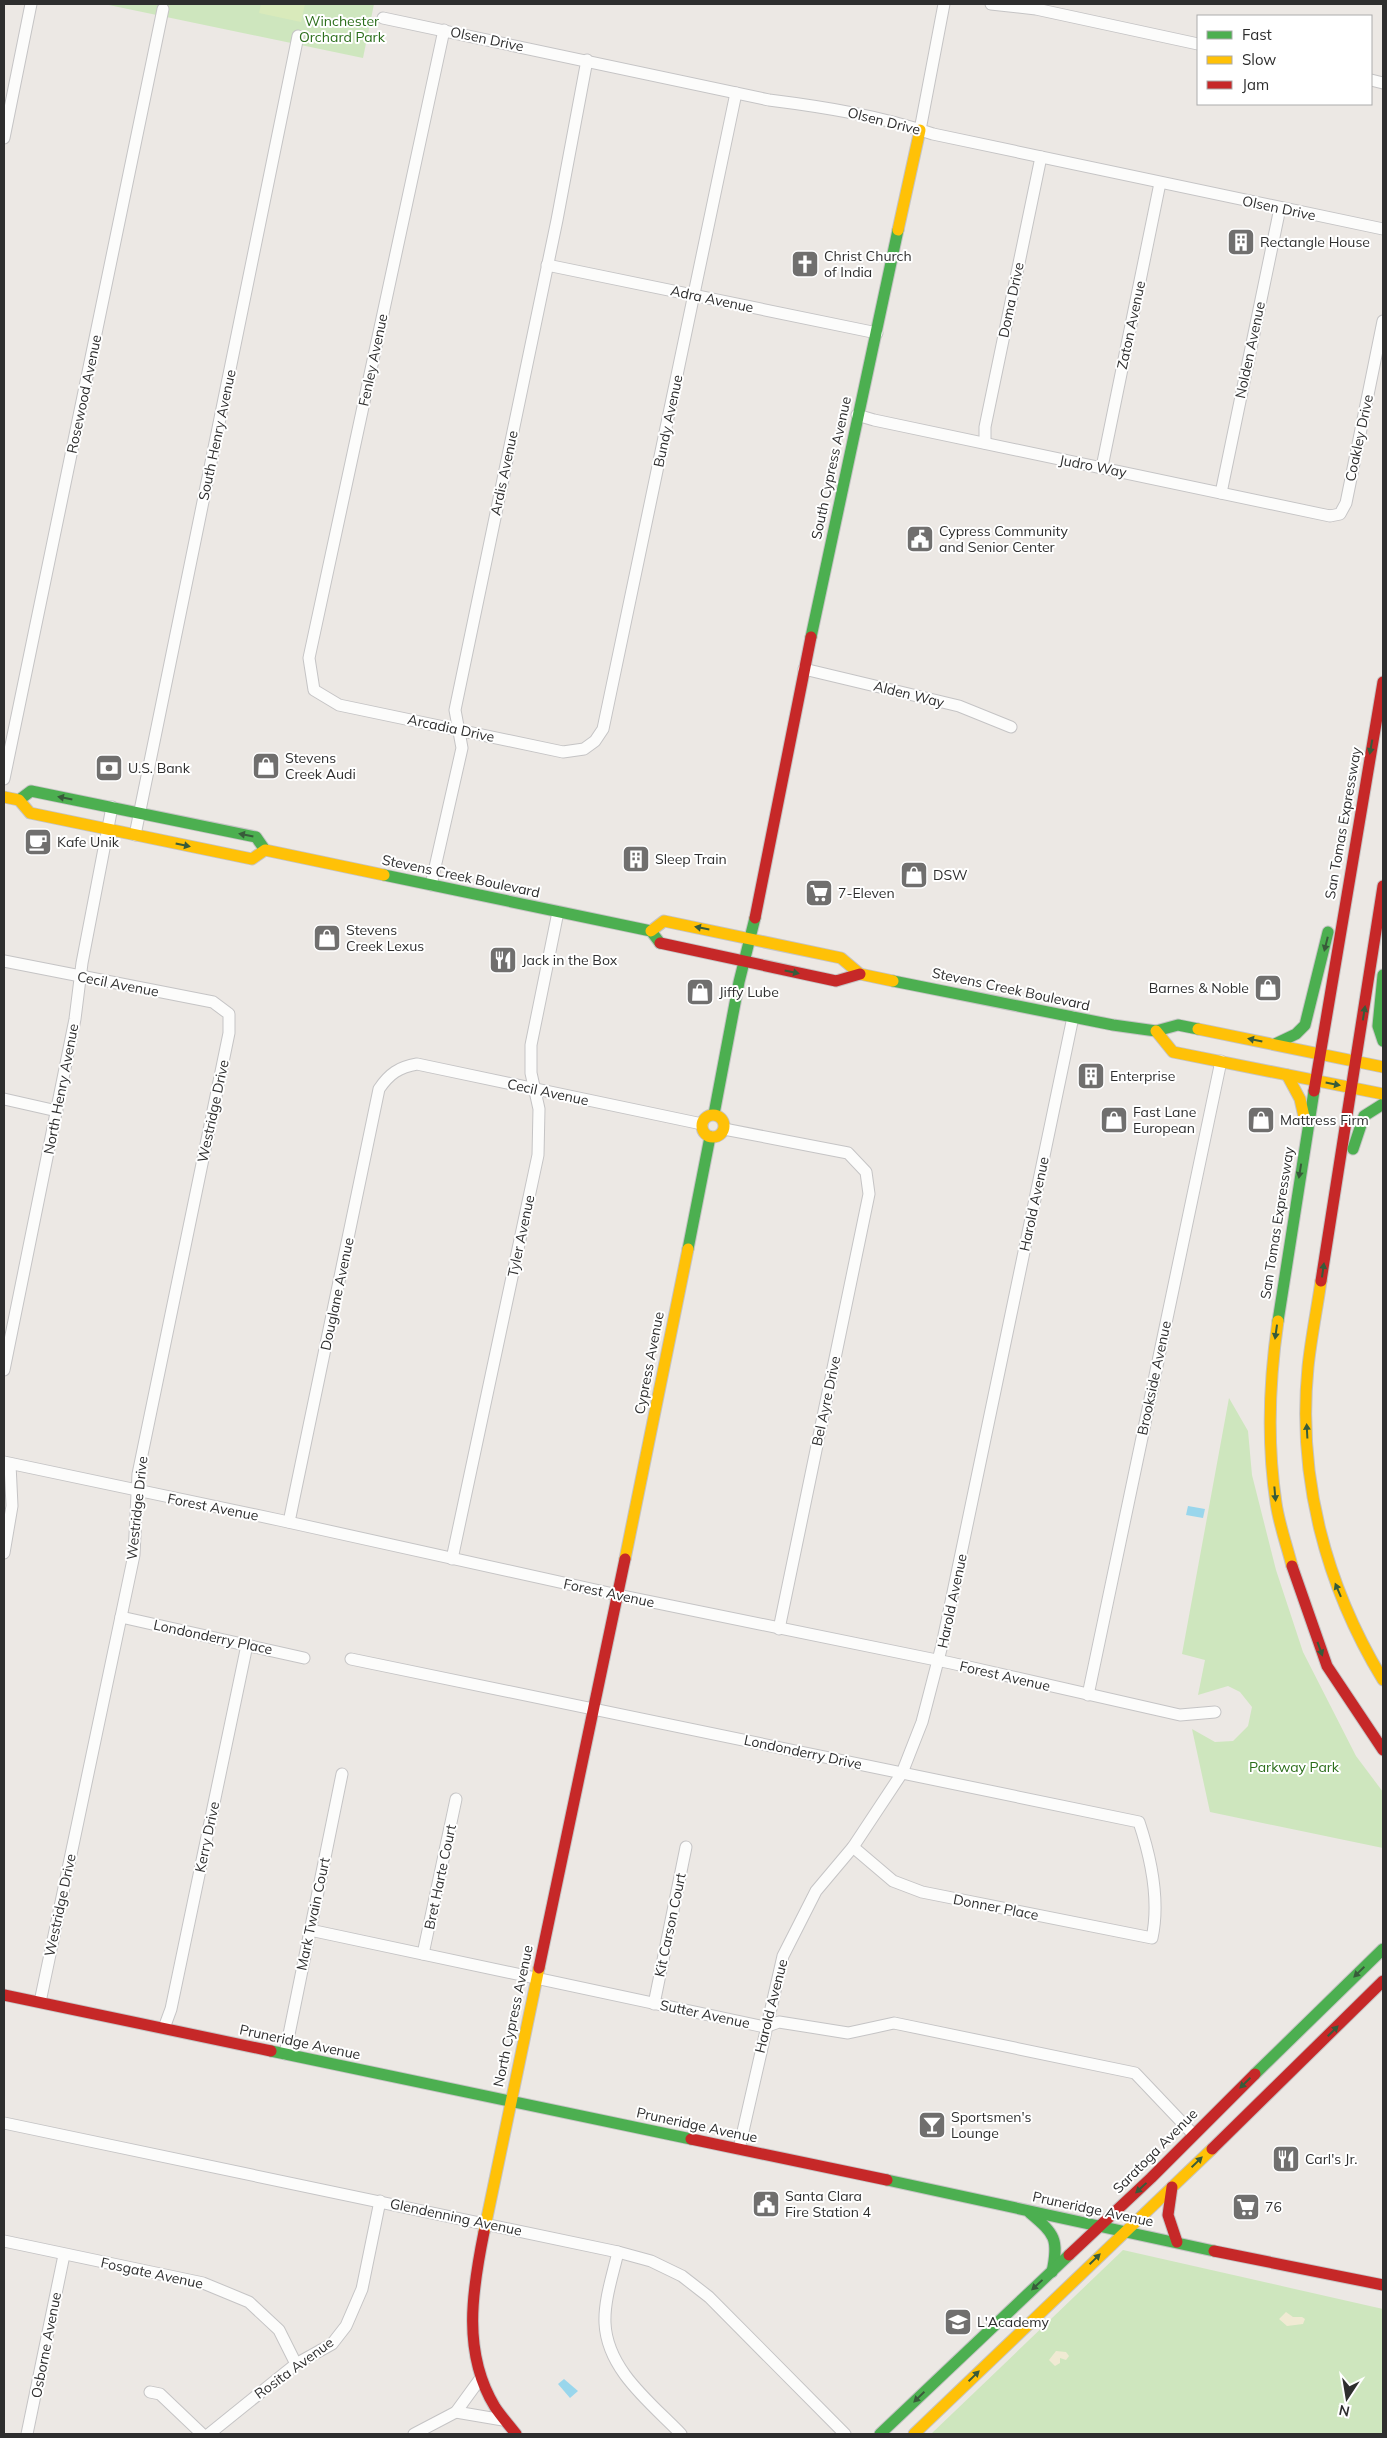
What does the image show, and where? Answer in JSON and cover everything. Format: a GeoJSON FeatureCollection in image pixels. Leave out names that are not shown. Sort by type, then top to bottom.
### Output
{"type":"FeatureCollection","features":[{"type":"Feature","properties":{"kind":"main road","name":"South Cypress Avenue"},"geometry":{"type":"LineString","coordinates":[[750,938],[757,916],[770,838],[857,415],[877,333],[920,130]]}},
{"type":"Feature","properties":{"kind":"main road","name":"San Tomas Expressway"},"geometry":{"type":"LineString","coordinates":[[1383,682],[1315,1080],[1272,1360],[1269,1428],[1276,1505],[1295,1578],[1327,1666],[1383,1750]]}},
{"type":"Feature","properties":{"kind":"main road","name":"Stevens Creek Boulevard"},"geometry":{"type":"LineString","coordinates":[[19,800],[31,791],[256,837],[265,850],[558,912],[651,930],[664,921],[750,938],[841,958],[860,974]]}},
{"type":"Feature","properties":{"kind":"main road","name":"Stevens Creek Boulevard"},"geometry":{"type":"LineString","coordinates":[[4,797],[19,800],[30,813],[108,830],[252,859],[265,850]]}},
{"type":"Feature","properties":{"kind":"main road"},"geometry":{"type":"LineString","coordinates":[[1383,886],[1308,1367],[1306,1428],[1312,1500],[1328,1568],[1363,1649],[1383,1680]]}},
{"type":"Feature","properties":{"kind":"main road"},"geometry":{"type":"LineString","coordinates":[[1275,1044],[1296,1034],[1305,1025],[1331,924],[1345,900]]}},
{"type":"Feature","properties":{"kind":"main road","name":"Stevens Creek Boulevard"},"geometry":{"type":"LineString","coordinates":[[651,930],[660,944],[836,981],[860,974],[1073,1017],[1156,1031],[1178,1024],[1383,1067]]}},
{"type":"Feature","properties":{"kind":"main road"},"geometry":{"type":"LineString","coordinates":[[714,1114],[750,938]]}},
{"type":"Feature","properties":{"kind":"main road"},"geometry":{"type":"LineString","coordinates":[[1383,975],[1378,1026],[1383,1041]]}},
{"type":"Feature","properties":{"kind":"main road"},"geometry":{"type":"LineString","coordinates":[[1156,1031],[1173,1052],[1383,1094]]}},
{"type":"Feature","properties":{"kind":"main road"},"geometry":{"type":"LineString","coordinates":[[1287,1075],[1300,1099],[1304,1113],[1306,1138]]}},
{"type":"Feature","properties":{"kind":"main road"},"geometry":{"type":"LineString","coordinates":[[1328,1232],[1358,1127],[1368,1112],[1383,1104]]}},
{"type":"Feature","properties":{"kind":"main road"},"geometry":{"type":"LineString","coordinates":[[714,1114],[722,1118],[724,1129],[720,1135],[710,1136],[705,1133],[702,1124],[707,1116],[714,1114]]}},
{"type":"Feature","properties":{"kind":"main road","name":"Cypress Avenue"},"geometry":{"type":"LineString","coordinates":[[618,1595],[710,1136]]}},
{"type":"Feature","properties":{"kind":"main road","name":"North Cypress Avenue"},"geometry":{"type":"LineString","coordinates":[[516,2434],[503,2420],[480,2380],[471,2343],[471,2304],[485,2224],[536,1978],[618,1595]]}},
{"type":"Feature","properties":{"kind":"main road","name":"Saratoga Avenue"},"geometry":{"type":"LineString","coordinates":[[880,2434],[1151,2178],[1193,2134],[1383,1949]]}},
{"type":"Feature","properties":{"kind":"main road"},"geometry":{"type":"LineString","coordinates":[[914,2434],[1383,1981]]}},
{"type":"Feature","properties":{"kind":"main road","name":"Pruneridge Avenue"},"geometry":{"type":"LineString","coordinates":[[4,1994],[739,2149],[1098,2227],[1383,2285]]}},
{"type":"Feature","properties":{"kind":"main road"},"geometry":{"type":"LineString","coordinates":[[1172,2186],[1166,2208],[1167,2220],[1178,2242]]}},
{"type":"Feature","properties":{"kind":"main road"},"geometry":{"type":"LineString","coordinates":[[1027,2211],[1054,2234],[1058,2246],[1052,2272]]}},
{"type":"Feature","properties":{"kind":"street"},"geometry":{"type":"LineString","coordinates":[[4,138],[31,4]]}},
{"type":"Feature","properties":{"kind":"street","name":"South Cypress Avenue"},"geometry":{"type":"LineString","coordinates":[[920,130],[944,4]]}},
{"type":"Feature","properties":{"kind":"street"},"geometry":{"type":"LineString","coordinates":[[991,4],[1036,9],[1197,44]]}},
{"type":"Feature","properties":{"kind":"street","name":"Rosewood Avenue"},"geometry":{"type":"LineString","coordinates":[[4,779],[163,9]]}},
{"type":"Feature","properties":{"kind":"street","name":"Olsen Drive"},"geometry":{"type":"LineString","coordinates":[[383,18],[769,100],[817,106],[901,123],[920,130],[1041,157],[1383,229]]}},
{"type":"Feature","properties":{"kind":"street","name":"Fenley Avenue"},"geometry":{"type":"LineString","coordinates":[[314,690],[309,658],[444,30]]}},
{"type":"Feature","properties":{"kind":"street","name":"South Henry Avenue"},"geometry":{"type":"LineString","coordinates":[[135,835],[298,36]]}},
{"type":"Feature","properties":{"kind":"street","name":"Ardis Avenue"},"geometry":{"type":"LineString","coordinates":[[431,885],[462,748],[455,710],[547,265],[587,60]]}},
{"type":"Feature","properties":{"kind":"street","name":"Bundy Avenue"},"geometry":{"type":"LineString","coordinates":[[590,745],[600,735],[605,722],[736,93]]}},
{"type":"Feature","properties":{"kind":"street","name":"Doma Drive"},"geometry":{"type":"LineString","coordinates":[[985,443],[984,427],[1041,157]]}},
{"type":"Feature","properties":{"kind":"street","name":"Zaton Avenue"},"geometry":{"type":"LineString","coordinates":[[1102,467],[1160,183]]}},
{"type":"Feature","properties":{"kind":"street","name":"Nolden Avenue"},"geometry":{"type":"LineString","coordinates":[[1221,492],[1280,208]]}},
{"type":"Feature","properties":{"kind":"street","name":"Adra Avenue"},"geometry":{"type":"LineString","coordinates":[[547,265],[877,333]]}},
{"type":"Feature","properties":{"kind":"street","name":"Coakley Drive"},"geometry":{"type":"LineString","coordinates":[[1330,516],[1340,514],[1346,503],[1383,321]]}},
{"type":"Feature","properties":{"kind":"street","name":"Judro Way"},"geometry":{"type":"LineString","coordinates":[[857,415],[1330,516]]}},
{"type":"Feature","properties":{"kind":"street","name":"Alden Way"},"geometry":{"type":"LineString","coordinates":[[804,669],[959,706],[1011,728]]}},
{"type":"Feature","properties":{"kind":"street","name":"Arcadia Drive"},"geometry":{"type":"LineString","coordinates":[[314,690],[339,705],[563,752],[577,751],[590,745]]}},
{"type":"Feature","properties":{"kind":"street","name":"North Henry Avenue"},"geometry":{"type":"LineString","coordinates":[[4,1370],[75,1019],[80,977],[112,807]]}},
{"type":"Feature","properties":{"kind":"street","name":"Tyler Avenue"},"geometry":{"type":"LineString","coordinates":[[452,1559],[538,1155],[540,1131],[536,1089],[531,1073],[531,1045],[558,912]]}},
{"type":"Feature","properties":{"kind":"street","name":"Cecil Avenue"},"geometry":{"type":"LineString","coordinates":[[4,961],[213,1002],[229,1014]]}},
{"type":"Feature","properties":{"kind":"street","name":"Westridge Drive"},"geometry":{"type":"LineString","coordinates":[[40,2002],[134,1555],[138,1474],[229,1032],[229,1014]]}},
{"type":"Feature","properties":{"kind":"street","name":"Harold Avenue"},"geometry":{"type":"LineString","coordinates":[[739,2149],[783,1956],[816,1891],[853,1847],[902,1773],[922,1722],[939,1661],[1073,1017]]}},
{"type":"Feature","properties":{"kind":"street","name":"Brookside Avenue"},"geometry":{"type":"LineString","coordinates":[[1088,1695],[1221,1062]]}},
{"type":"Feature","properties":{"kind":"street","name":"Cecil Avenue"},"geometry":{"type":"LineString","coordinates":[[395,1070],[417,1064],[702,1124]]}},
{"type":"Feature","properties":{"kind":"street","name":"Douglane Avenue"},"geometry":{"type":"LineString","coordinates":[[289,1522],[379,1089],[395,1070]]}},
{"type":"Feature","properties":{"kind":"street"},"geometry":{"type":"LineString","coordinates":[[4,1099],[57,1111]]}},
{"type":"Feature","properties":{"kind":"street","name":"Bel Ayre Drive"},"geometry":{"type":"LineString","coordinates":[[724,1129],[848,1153],[866,1172],[869,1194],[778,1629]]}},
{"type":"Feature","properties":{"kind":"street"},"geometry":{"type":"LineString","coordinates":[[4,1553],[12,1506],[7,1463]]}},
{"type":"Feature","properties":{"kind":"street","name":"Forest Avenue"},"geometry":{"type":"LineString","coordinates":[[7,1463],[289,1522],[778,1629],[939,1661],[1180,1715],[1214,1712]]}},
{"type":"Feature","properties":{"kind":"street","name":"Londonderry Place"},"geometry":{"type":"LineString","coordinates":[[121,1617],[304,1658]]}},
{"type":"Feature","properties":{"kind":"street","name":"Kerry Drive"},"geometry":{"type":"LineString","coordinates":[[164,2028],[171,2009],[246,1645]]}},
{"type":"Feature","properties":{"kind":"street","name":"Londonderry Drive"},"geometry":{"type":"LineString","coordinates":[[350,1658],[1139,1822],[1154,1882],[1155,1924],[1152,1938]]}},
{"type":"Feature","properties":{"kind":"street","name":"Mark Twain Court"},"geometry":{"type":"LineString","coordinates":[[285,2054],[342,1774]]}},
{"type":"Feature","properties":{"kind":"street","name":"Bret Harte Court"},"geometry":{"type":"LineString","coordinates":[[423,1954],[456,1799]]}},
{"type":"Feature","properties":{"kind":"street","name":"Kit Carson Court"},"geometry":{"type":"LineString","coordinates":[[654,2004],[686,1847]]}},
{"type":"Feature","properties":{"kind":"street","name":"Donner Place"},"geometry":{"type":"LineString","coordinates":[[853,1847],[893,1881],[922,1892],[1152,1938]]}},
{"type":"Feature","properties":{"kind":"street","name":"Sutter Avenue"},"geometry":{"type":"LineString","coordinates":[[310,1930],[766,2027],[780,2022],[848,2033],[894,2022],[1134,2073],[1193,2134]]}},
{"type":"Feature","properties":{"kind":"street","name":"Glendenning Avenue"},"geometry":{"type":"LineString","coordinates":[[4,2123],[380,2201],[618,2252],[650,2261],[682,2276],[709,2296],[845,2434]]}},
{"type":"Feature","properties":{"kind":"street","name":"Rosita Avenue"},"geometry":{"type":"LineString","coordinates":[[209,2434],[296,2364],[332,2344],[355,2309],[362,2289],[380,2201]]}},
{"type":"Feature","properties":{"kind":"street","name":"Fosgate Avenue"},"geometry":{"type":"LineString","coordinates":[[4,2241],[203,2283],[249,2302],[279,2330],[296,2364]]}},
{"type":"Feature","properties":{"kind":"street"},"geometry":{"type":"LineString","coordinates":[[618,2252],[609,2290],[605,2323],[610,2352],[622,2372],[681,2434]]}},
{"type":"Feature","properties":{"kind":"street","name":"Osborne Avenue"},"geometry":{"type":"LineString","coordinates":[[28,2434],[64,2255]]}},
{"type":"Feature","properties":{"kind":"street"},"geometry":{"type":"LineString","coordinates":[[414,2434],[456,2412],[480,2380]]}},
{"type":"Feature","properties":{"kind":"street"},"geometry":{"type":"LineString","coordinates":[[150,2392],[160,2394],[202,2434]]}},
{"type":"Feature","properties":{"kind":"street"},"geometry":{"type":"LineString","coordinates":[[456,2412],[503,2420]]}},
{"type":"Feature","properties":{"kind":"green space","name":"Winchester Orchard Park"},"geometry":{"type":"Polygon","coordinates":[[[104,4],[374,4],[363,58],[104,4]]]}},
{"type":"Feature","properties":{"kind":"green space"},"geometry":{"type":"Polygon","coordinates":[[[261,4],[305,4],[301,22],[259,13],[261,4]]]}},
{"type":"Feature","properties":{"kind":"green space","name":"Parkway Park"},"geometry":{"type":"Polygon","coordinates":[[[1229,1398],[1248,1431],[1252,1475],[1276,1570],[1303,1652],[1356,1756],[1383,1792],[1383,1848],[1210,1812],[1192,1729],[1215,1742],[1233,1741],[1248,1726],[1252,1707],[1240,1692],[1228,1686],[1198,1695],[1205,1660],[1182,1654],[1229,1398]]]}},
{"type":"Feature","properties":{"kind":"green space"},"geometry":{"type":"Polygon","coordinates":[[[1123,2250],[1383,2309],[1383,2434],[931,2434],[1123,2250]]]}},
{"type":"Feature","properties":{"kind":"sand"},"geometry":{"type":"Polygon","coordinates":[[[1286,2312],[1293,2317],[1305,2319],[1303,2324],[1287,2326],[1279,2319],[1286,2312]]]}},
{"type":"Feature","properties":{"kind":"sand"},"geometry":{"type":"Polygon","coordinates":[[[1056,2351],[1066,2352],[1069,2356],[1066,2360],[1060,2358],[1060,2363],[1055,2366],[1049,2360],[1056,2351]]]}},
{"type":"Feature","properties":{"kind":"water"},"geometry":{"type":"Polygon","coordinates":[[[1188,1506],[1205,1509],[1203,1518],[1186,1515],[1188,1506]]]}},
{"type":"Feature","properties":{"kind":"water"},"geometry":{"type":"Polygon","coordinates":[[[564,2379],[578,2391],[570,2398],[558,2384],[564,2379]]]}},
{"type":"Feature","properties":{"kind":"traffic: fast"},"geometry":{"type":"LineString","coordinates":[[811,637],[898,230]]}},
{"type":"Feature","properties":{"kind":"traffic: fast"},"geometry":{"type":"LineString","coordinates":[[19,800],[31,791],[256,837],[265,850]]}},
{"type":"Feature","properties":{"kind":"traffic: fast"},"geometry":{"type":"LineString","coordinates":[[384,875],[651,931],[660,943]]}},
{"type":"Feature","properties":{"kind":"traffic: fast"},"geometry":{"type":"LineString","coordinates":[[714,1114],[739,982],[755,918]]}},
{"type":"Feature","properties":{"kind":"traffic: fast"},"geometry":{"type":"LineString","coordinates":[[1275,1044],[1296,1034],[1305,1025],[1328,932]]}},
{"type":"Feature","properties":{"kind":"traffic: fast"},"geometry":{"type":"LineString","coordinates":[[1383,975],[1378,1026],[1383,1041]]}},
{"type":"Feature","properties":{"kind":"traffic: fast"},"geometry":{"type":"LineString","coordinates":[[893,981],[1113,1025],[1156,1031],[1178,1025],[1198,1029]]}},
{"type":"Feature","properties":{"kind":"traffic: fast"},"geometry":{"type":"LineString","coordinates":[[1278,1321],[1314,1091]]}},
{"type":"Feature","properties":{"kind":"traffic: fast"},"geometry":{"type":"LineString","coordinates":[[1353,1149],[1364,1116],[1383,1104]]}},
{"type":"Feature","properties":{"kind":"traffic: fast"},"geometry":{"type":"LineString","coordinates":[[688,1249],[710,1137]]}},
{"type":"Feature","properties":{"kind":"traffic: fast"},"geometry":{"type":"LineString","coordinates":[[1255,2074],[1383,1949]]}},
{"type":"Feature","properties":{"kind":"traffic: fast"},"geometry":{"type":"LineString","coordinates":[[271,2051],[691,2139]]}},
{"type":"Feature","properties":{"kind":"traffic: fast"},"geometry":{"type":"LineString","coordinates":[[887,2180],[1214,2251]]}},
{"type":"Feature","properties":{"kind":"traffic: fast"},"geometry":{"type":"LineString","coordinates":[[1030,2213],[1045,2226],[1053,2238],[1055,2252],[1052,2272]]}},
{"type":"Feature","properties":{"kind":"traffic: fast"},"geometry":{"type":"LineString","coordinates":[[880,2434],[1069,2255]]}},
{"type":"Feature","properties":{"kind":"traffic: slow"},"geometry":{"type":"LineString","coordinates":[[898,230],[920,130]]}},
{"type":"Feature","properties":{"kind":"traffic: slow"},"geometry":{"type":"LineString","coordinates":[[4,797],[19,800],[30,813],[252,859],[265,850],[384,875]]}},
{"type":"Feature","properties":{"kind":"traffic: slow"},"geometry":{"type":"LineString","coordinates":[[651,931],[664,921],[841,958],[860,974],[893,981]]}},
{"type":"Feature","properties":{"kind":"traffic: slow"},"geometry":{"type":"LineString","coordinates":[[1198,1029],[1383,1067]]}},
{"type":"Feature","properties":{"kind":"traffic: slow"},"geometry":{"type":"LineString","coordinates":[[1156,1031],[1173,1052],[1383,1094]]}},
{"type":"Feature","properties":{"kind":"traffic: slow"},"geometry":{"type":"LineString","coordinates":[[1287,1075],[1300,1099],[1305,1121]]}},
{"type":"Feature","properties":{"kind":"traffic: slow"},"geometry":{"type":"LineString","coordinates":[[709,1115],[717,1115],[724,1122],[724,1126],[724,1130],[717,1137],[709,1137],[702,1130],[702,1122],[709,1115]]}},
{"type":"Feature","properties":{"kind":"traffic: slow"},"geometry":{"type":"LineString","coordinates":[[625,1559],[688,1249]]}},
{"type":"Feature","properties":{"kind":"traffic: slow"},"geometry":{"type":"LineString","coordinates":[[1321,1281],[1309,1356],[1306,1408],[1307,1450],[1312,1490],[1320,1530],[1331,1569],[1363,1644],[1383,1680]]}},
{"type":"Feature","properties":{"kind":"traffic: slow"},"geometry":{"type":"LineString","coordinates":[[1278,1321],[1271,1390],[1271,1458],[1277,1511],[1292,1566]]}},
{"type":"Feature","properties":{"kind":"traffic: slow"},"geometry":{"type":"LineString","coordinates":[[484,2232],[539,1968]]}},
{"type":"Feature","properties":{"kind":"traffic: slow"},"geometry":{"type":"LineString","coordinates":[[914,2434],[1212,2149]]}},
{"type":"Feature","properties":{"kind":"traffic: jam"},"geometry":{"type":"LineString","coordinates":[[755,918],[811,637]]}},
{"type":"Feature","properties":{"kind":"traffic: jam"},"geometry":{"type":"LineString","coordinates":[[1314,1091],[1383,682]]}},
{"type":"Feature","properties":{"kind":"traffic: jam"},"geometry":{"type":"LineString","coordinates":[[1321,1281],[1383,886]]}},
{"type":"Feature","properties":{"kind":"traffic: jam"},"geometry":{"type":"LineString","coordinates":[[660,943],[836,981],[860,974]]}},
{"type":"Feature","properties":{"kind":"traffic: jam"},"geometry":{"type":"LineString","coordinates":[[539,1968],[625,1559]]}},
{"type":"Feature","properties":{"kind":"traffic: jam"},"geometry":{"type":"LineString","coordinates":[[1292,1566],[1327,1666],[1383,1750]]}},
{"type":"Feature","properties":{"kind":"traffic: jam"},"geometry":{"type":"LineString","coordinates":[[1212,2149],[1383,1981]]}},
{"type":"Feature","properties":{"kind":"traffic: jam"},"geometry":{"type":"LineString","coordinates":[[4,1995],[271,2051]]}},
{"type":"Feature","properties":{"kind":"traffic: jam"},"geometry":{"type":"LineString","coordinates":[[1069,2255],[1151,2178],[1255,2074]]}},
{"type":"Feature","properties":{"kind":"traffic: jam"},"geometry":{"type":"LineString","coordinates":[[691,2139],[887,2180]]}},
{"type":"Feature","properties":{"kind":"traffic: jam"},"geometry":{"type":"LineString","coordinates":[[1172,2187],[1168,2215],[1177,2242]]}},
{"type":"Feature","properties":{"kind":"traffic: jam"},"geometry":{"type":"LineString","coordinates":[[484,2232],[474,2299],[474,2343],[478,2365],[485,2386],[495,2407],[516,2434]]}},
{"type":"Feature","properties":{"kind":"traffic: jam"},"geometry":{"type":"LineString","coordinates":[[1214,2251],[1383,2285]]}},
{"type":"Feature","properties":{"kind":"place","name":"Rectangle House"},"geometry":{"type":"Point","coordinates":[1241,242]}},
{"type":"Feature","properties":{"kind":"place","name":"Christ Church of India"},"geometry":{"type":"Point","coordinates":[805,264]}},
{"type":"Feature","properties":{"kind":"place","name":"Cypress Community and Senior Center"},"geometry":{"type":"Point","coordinates":[920,539]}},
{"type":"Feature","properties":{"kind":"place","name":"Stevens Creek Audi"},"geometry":{"type":"Point","coordinates":[266,766]}},
{"type":"Feature","properties":{"kind":"place","name":"U.S. Bank"},"geometry":{"type":"Point","coordinates":[109,768]}},
{"type":"Feature","properties":{"kind":"place","name":"Kafe Unik"},"geometry":{"type":"Point","coordinates":[38,842]}},
{"type":"Feature","properties":{"kind":"place","name":"Sleep Train"},"geometry":{"type":"Point","coordinates":[636,859]}},
{"type":"Feature","properties":{"kind":"place","name":"DSW"},"geometry":{"type":"Point","coordinates":[914,875]}},
{"type":"Feature","properties":{"kind":"place","name":"7-Eleven"},"geometry":{"type":"Point","coordinates":[819,893]}},
{"type":"Feature","properties":{"kind":"place","name":"Stevens Creek Lexus"},"geometry":{"type":"Point","coordinates":[327,938]}},
{"type":"Feature","properties":{"kind":"place","name":"Jack in the Box"},"geometry":{"type":"Point","coordinates":[503,960]}},
{"type":"Feature","properties":{"kind":"place","name":"Barnes & Noble"},"geometry":{"type":"Point","coordinates":[1268,988]}},
{"type":"Feature","properties":{"kind":"place","name":"Jiffy Lube"},"geometry":{"type":"Point","coordinates":[700,992]}},
{"type":"Feature","properties":{"kind":"place","name":"Enterprise"},"geometry":{"type":"Point","coordinates":[1091,1076]}},
{"type":"Feature","properties":{"kind":"place","name":"Fast Lane European"},"geometry":{"type":"Point","coordinates":[1114,1120]}},
{"type":"Feature","properties":{"kind":"place","name":"Mattress Firm"},"geometry":{"type":"Point","coordinates":[1261,1120]}},
{"type":"Feature","properties":{"kind":"place","name":"Sportsmen's Lounge"},"geometry":{"type":"Point","coordinates":[932,2125]}},
{"type":"Feature","properties":{"kind":"place","name":"Carl's Jr."},"geometry":{"type":"Point","coordinates":[1286,2159]}},
{"type":"Feature","properties":{"kind":"place","name":"Santa Clara Fire Station 4"},"geometry":{"type":"Point","coordinates":[766,2204]}},
{"type":"Feature","properties":{"kind":"place","name":"76"},"geometry":{"type":"Point","coordinates":[1246,2207]}},
{"type":"Feature","properties":{"kind":"place","name":"L'Academy"},"geometry":{"type":"Point","coordinates":[958,2322]}}]}
